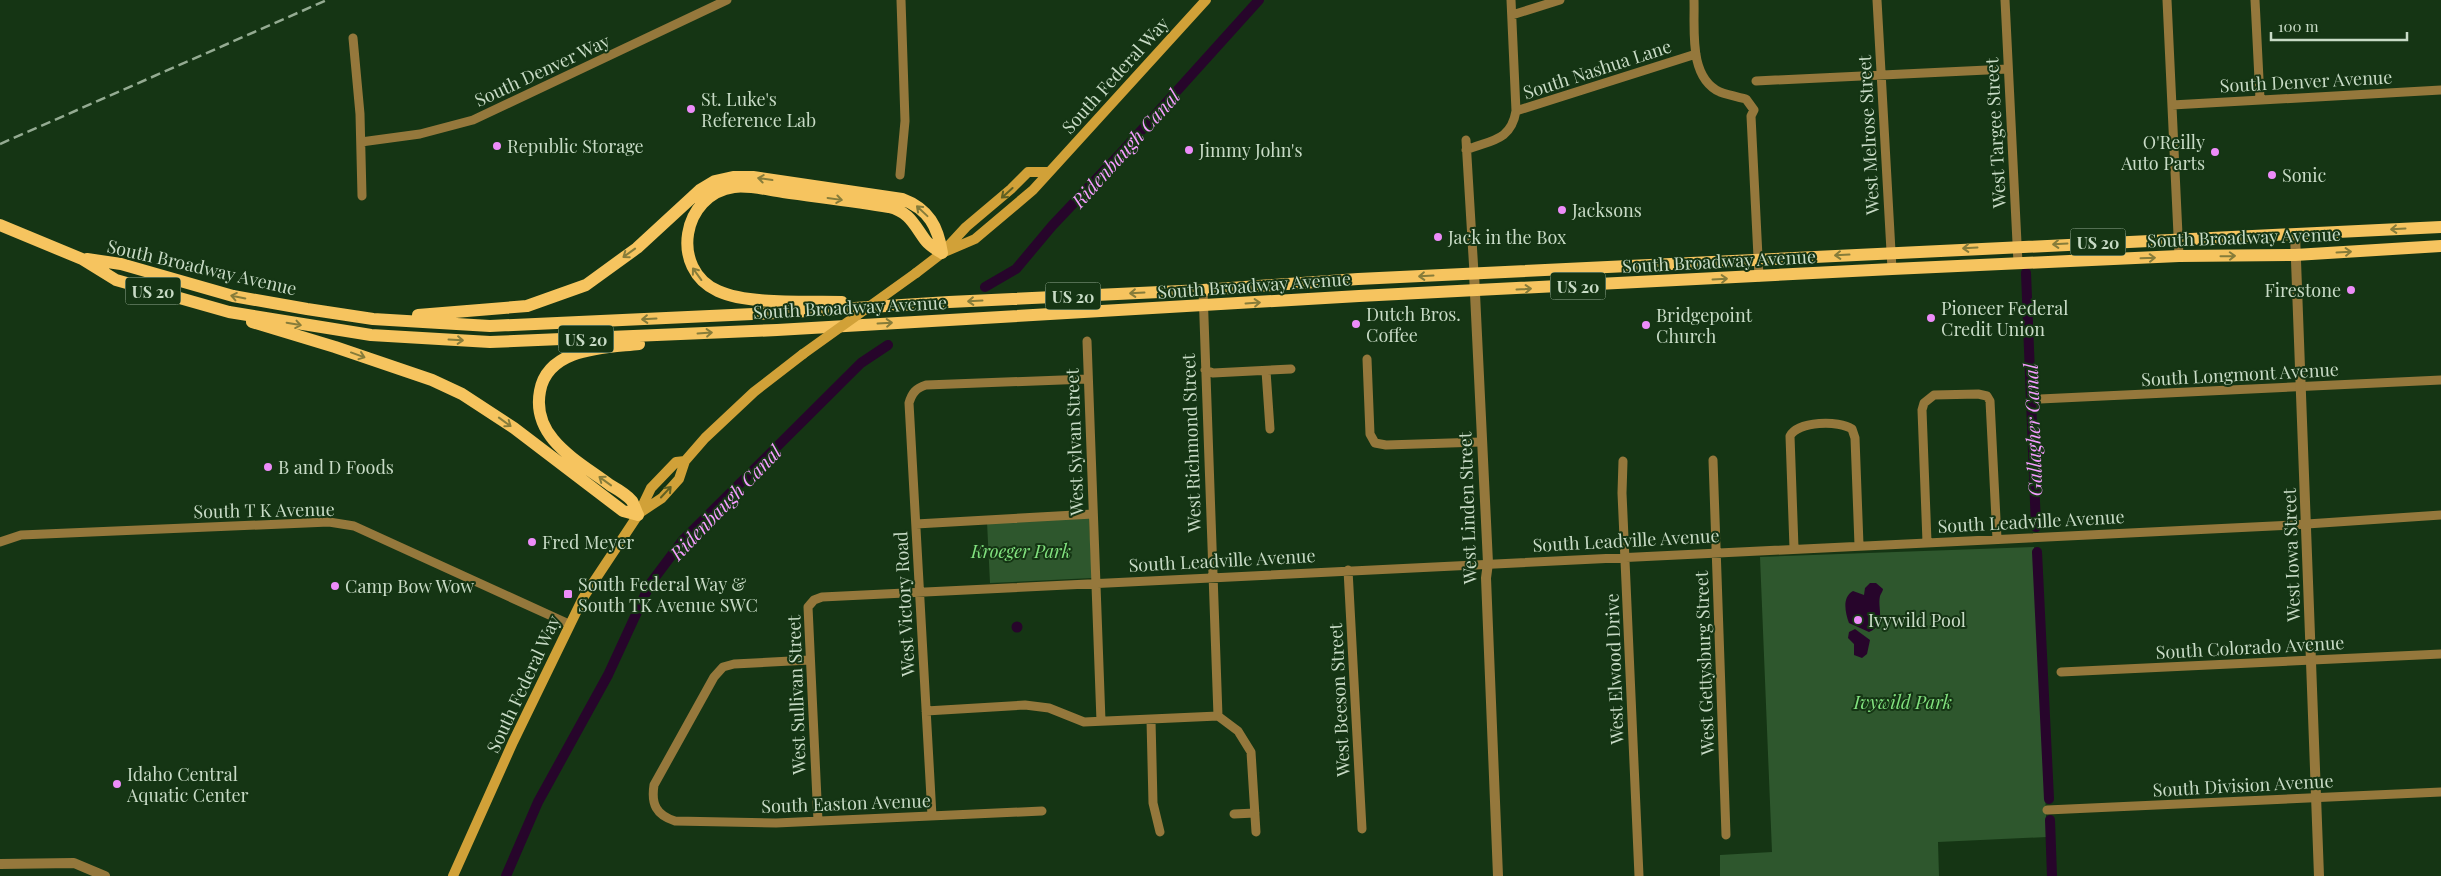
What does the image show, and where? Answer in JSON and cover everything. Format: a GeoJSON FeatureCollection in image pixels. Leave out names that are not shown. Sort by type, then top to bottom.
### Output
{"type":"FeatureCollection","features":[{"type":"Feature","properties":{"kind":"main road","name":"South Federal Way"},"geometry":{"type":"LineString","coordinates":[[942,253],[975,239],[1033,190],[1047,172],[1206,0]]}},
{"type":"Feature","properties":{"kind":"main road","name":"South Federal Way"},"geometry":{"type":"LineString","coordinates":[[453,876],[513,742],[569,624],[603,565],[638,515],[662,498],[679,478],[685,461],[705,438],[754,392],[942,253],[966,227],[999,200],[1028,172],[1047,172]]}},
{"type":"Feature","properties":{"kind":"main road"},"geometry":{"type":"LineString","coordinates":[[373,319],[527,306],[586,285],[637,248],[700,190],[715,181],[733,177],[753,177],[902,199],[916,206],[934,223],[939,234],[942,253]]}},
{"type":"Feature","properties":{"kind":"main road"},"geometry":{"type":"LineString","coordinates":[[912,305],[750,299],[719,292],[699,278],[692,267],[687,253],[687,236],[691,221],[698,206],[708,197],[734,187],[749,188],[898,209],[918,226],[927,243],[942,253]]}},
{"type":"Feature","properties":{"kind":"main road","name":"South Broadway Avenue"},"geometry":{"type":"LineString","coordinates":[[0,224],[82,259],[116,280],[229,312],[371,335],[490,342],[684,334],[1892,269],[2179,256],[2295,255],[2441,246]]}},
{"type":"Feature","properties":{"kind":"main road","name":"South Broadway Avenue"},"geometry":{"type":"LineString","coordinates":[[82,259],[121,264],[233,296],[373,319],[490,326],[1203,290],[1225,287],[1474,273],[2441,227]]}},
{"type":"Feature","properties":{"kind":"main road"},"geometry":{"type":"LineString","coordinates":[[229,312],[268,328],[335,347],[432,380],[462,394],[514,428],[623,511],[638,515]]}},
{"type":"Feature","properties":{"kind":"main road"},"geometry":{"type":"LineString","coordinates":[[638,515],[631,500],[563,451],[551,438],[541,423],[538,405],[540,388],[548,373],[562,360],[583,351],[657,341],[684,334]]}},
{"type":"Feature","properties":{"kind":"street","name":"South Denver Way"},"geometry":{"type":"LineString","coordinates":[[361,142],[412,136],[473,120],[728,0]]}},
{"type":"Feature","properties":{"kind":"street"},"geometry":{"type":"LineString","coordinates":[[900,175],[905,121],[901,0]]}},
{"type":"Feature","properties":{"kind":"street"},"geometry":{"type":"LineString","coordinates":[[1511,0],[1516,111]]}},
{"type":"Feature","properties":{"kind":"street"},"geometry":{"type":"LineString","coordinates":[[1512,16],[1560,0]]}},
{"type":"Feature","properties":{"kind":"street"},"geometry":{"type":"LineString","coordinates":[[1694,0],[1698,66],[1709,84],[1720,92],[1746,99],[1754,110],[1751,116],[1759,277]]}},
{"type":"Feature","properties":{"kind":"street","name":"West Melrose Street"},"geometry":{"type":"LineString","coordinates":[[1877,0],[1892,269]]}},
{"type":"Feature","properties":{"kind":"street","name":"West Targee Street"},"geometry":{"type":"LineString","coordinates":[[2005,0],[2018,264]]}},
{"type":"Feature","properties":{"kind":"street"},"geometry":{"type":"LineString","coordinates":[[2167,0],[2179,256]]}},
{"type":"Feature","properties":{"kind":"street"},"geometry":{"type":"LineString","coordinates":[[2255,0],[2260,99]]}},
{"type":"Feature","properties":{"kind":"street"},"geometry":{"type":"LineString","coordinates":[[353,38],[361,142],[362,196]]}},
{"type":"Feature","properties":{"kind":"street","name":"South Nashua Lane"},"geometry":{"type":"LineString","coordinates":[[1466,150],[1508,133],[1514,124],[1516,111],[1696,54]]}},
{"type":"Feature","properties":{"kind":"street"},"geometry":{"type":"LineString","coordinates":[[1756,81],[2008,69]]}},
{"type":"Feature","properties":{"kind":"street","name":"South Denver Avenue"},"geometry":{"type":"LineString","coordinates":[[2172,105],[2441,90]]}},
{"type":"Feature","properties":{"kind":"street","name":"West Linden Street"},"geometry":{"type":"LineString","coordinates":[[1466,140],[1488,563],[1486,578],[1498,876]]}},
{"type":"Feature","properties":{"kind":"street","name":"West Iowa Street"},"geometry":{"type":"LineString","coordinates":[[2294,234],[2319,876]]}},
{"type":"Feature","properties":{"kind":"street","name":"West Richmond Street"},"geometry":{"type":"LineString","coordinates":[[1203,290],[1218,716]]}},
{"type":"Feature","properties":{"kind":"street","name":"West Sylvan Street"},"geometry":{"type":"LineString","coordinates":[[1087,341],[1101,721]]}},
{"type":"Feature","properties":{"kind":"street"},"geometry":{"type":"LineString","coordinates":[[1367,359],[1370,434],[1376,443],[1386,445],[1481,442]]}},
{"type":"Feature","properties":{"kind":"street"},"geometry":{"type":"LineString","coordinates":[[1205,370],[1214,373],[1291,369]]}},
{"type":"Feature","properties":{"kind":"street"},"geometry":{"type":"LineString","coordinates":[[1266,371],[1270,429]]}},
{"type":"Feature","properties":{"kind":"street","name":"West Victory Road"},"geometry":{"type":"LineString","coordinates":[[932,816],[909,403],[914,391],[926,385],[1088,379]]}},
{"type":"Feature","properties":{"kind":"street","name":"South Longmont Avenue"},"geometry":{"type":"LineString","coordinates":[[2040,399],[2441,380]]}},
{"type":"Feature","properties":{"kind":"street"},"geometry":{"type":"LineString","coordinates":[[1927,542],[1922,410],[1924,403],[1934,396],[1958,394],[1982,394],[1990,401],[1992,406],[1998,539]]}},
{"type":"Feature","properties":{"kind":"street"},"geometry":{"type":"LineString","coordinates":[[1794,548],[1790,442],[1792,432],[1805,425],[1841,424],[1852,430],[1855,438],[1859,545]]}},
{"type":"Feature","properties":{"kind":"street","name":"West Gettysburg Street"},"geometry":{"type":"LineString","coordinates":[[1713,460],[1726,835]]}},
{"type":"Feature","properties":{"kind":"street","name":"West Elwood Drive"},"geometry":{"type":"LineString","coordinates":[[1623,461],[1625,556],[1639,876]]}},
{"type":"Feature","properties":{"kind":"street"},"geometry":{"type":"LineString","coordinates":[[916,524],[1093,514]]}},
{"type":"Feature","properties":{"kind":"street","name":"South Leadville Avenue"},"geometry":{"type":"LineString","coordinates":[[814,600],[822,597],[2305,524],[2441,515]]}},
{"type":"Feature","properties":{"kind":"street","name":"South T K Avenue"},"geometry":{"type":"LineString","coordinates":[[0,542],[21,535],[329,522],[354,526],[569,624]]}},
{"type":"Feature","properties":{"kind":"street","name":"West Beeson Street"},"geometry":{"type":"LineString","coordinates":[[1348,570],[1362,829]]}},
{"type":"Feature","properties":{"kind":"street","name":"West Sullivan Street"},"geometry":{"type":"LineString","coordinates":[[814,600],[808,607],[818,821]]}},
{"type":"Feature","properties":{"kind":"street","name":"South Colorado Avenue"},"geometry":{"type":"LineString","coordinates":[[2060,672],[2441,654]]}},
{"type":"Feature","properties":{"kind":"street","name":"South Easton Avenue"},"geometry":{"type":"LineString","coordinates":[[810,660],[734,664],[723,667],[714,677],[654,785],[652,797],[655,809],[666,818],[675,821],[818,821],[1042,811]]}},
{"type":"Feature","properties":{"kind":"street"},"geometry":{"type":"LineString","coordinates":[[926,711],[1025,705],[1049,708],[1084,722],[1218,716],[1238,731],[1251,752],[1256,832]]}},
{"type":"Feature","properties":{"kind":"street"},"geometry":{"type":"LineString","coordinates":[[1151,720],[1153,802],[1160,832]]}},
{"type":"Feature","properties":{"kind":"street","name":"South Division Avenue"},"geometry":{"type":"LineString","coordinates":[[2047,810],[2441,792]]}},
{"type":"Feature","properties":{"kind":"street"},"geometry":{"type":"LineString","coordinates":[[1234,814],[1255,813]]}},
{"type":"Feature","properties":{"kind":"street"},"geometry":{"type":"LineString","coordinates":[[0,864],[74,863],[105,876]]}},
{"type":"Feature","properties":{"kind":"green space","name":"Kroeger Park"},"geometry":{"type":"Polygon","coordinates":[[[1089,518],[1092,578],[990,583],[987,522],[1089,518]]]}},
{"type":"Feature","properties":{"kind":"green space","name":"Ivywild Park"},"geometry":{"type":"Polygon","coordinates":[[[2034,547],[2047,837],[1938,842],[1939,876],[1720,876],[1720,855],[1772,852],[1760,557],[2034,547]]]}},
{"type":"Feature","properties":{"kind":"shaded area"},"geometry":{"type":"Polygon","coordinates":[[[1870,583],[1876,583],[1883,589],[1879,601],[1880,621],[1875,629],[1869,632],[1849,623],[1845,605],[1847,597],[1853,591],[1864,595],[1865,588],[1870,583]]]}},
{"type":"Feature","properties":{"kind":"shaded area"},"geometry":{"type":"Polygon","coordinates":[[[1017,621],[1023,627],[1017,633],[1011,627],[1017,621]]]}},
{"type":"Feature","properties":{"kind":"shaded area"},"geometry":{"type":"Polygon","coordinates":[[[1855,629],[1870,640],[1867,654],[1862,658],[1854,655],[1854,644],[1848,638],[1849,632],[1855,629]]]}},
{"type":"Feature","properties":{"kind":"waterway","name":"Ridenbaugh Canal"},"geometry":{"type":"LineString","coordinates":[[985,287],[1016,269],[1052,226],[1120,154],[1259,0]]}},
{"type":"Feature","properties":{"kind":"waterway","name":"Gallagher Canal"},"geometry":{"type":"LineString","coordinates":[[2026,273],[2036,527]]}},
{"type":"Feature","properties":{"kind":"waterway","name":"Ridenbaugh Canal"},"geometry":{"type":"LineString","coordinates":[[506,876],[538,802],[608,675],[650,584],[683,540],[861,363],[888,345]]}},
{"type":"Feature","properties":{"kind":"waterway","name":"Gallagher Canal"},"geometry":{"type":"LineString","coordinates":[[2037,552],[2049,799]]}},
{"type":"Feature","properties":{"kind":"waterway","name":"Gallagher Canal"},"geometry":{"type":"LineString","coordinates":[[2050,820],[2052,876]]}},
{"type":"Feature","properties":{"kind":"railway"},"geometry":{"type":"LineString","coordinates":[[0,144],[327,0]]}},
{"type":"Feature","properties":{"kind":"place","name":"St. Luke's Reference Lab"},"geometry":{"type":"Point","coordinates":[691,109]}},
{"type":"Feature","properties":{"kind":"place","name":"Republic Storage"},"geometry":{"type":"Point","coordinates":[497,146]}},
{"type":"Feature","properties":{"kind":"place","name":"Jimmy John's"},"geometry":{"type":"Point","coordinates":[1189,150]}},
{"type":"Feature","properties":{"kind":"place","name":"O'Reilly Auto Parts"},"geometry":{"type":"Point","coordinates":[2215,152]}},
{"type":"Feature","properties":{"kind":"place","name":"Sonic"},"geometry":{"type":"Point","coordinates":[2272,175]}},
{"type":"Feature","properties":{"kind":"place","name":"Jacksons"},"geometry":{"type":"Point","coordinates":[1562,210]}},
{"type":"Feature","properties":{"kind":"place","name":"Jack in the Box"},"geometry":{"type":"Point","coordinates":[1438,237]}},
{"type":"Feature","properties":{"kind":"place","name":"Firestone"},"geometry":{"type":"Point","coordinates":[2351,290]}},
{"type":"Feature","properties":{"kind":"place","name":"Pioneer Federal Credit Union"},"geometry":{"type":"Point","coordinates":[1931,318]}},
{"type":"Feature","properties":{"kind":"place","name":"Dutch Bros. Coffee"},"geometry":{"type":"Point","coordinates":[1356,324]}},
{"type":"Feature","properties":{"kind":"place","name":"Bridgepoint Church"},"geometry":{"type":"Point","coordinates":[1646,325]}},
{"type":"Feature","properties":{"kind":"place","name":"B and D Foods"},"geometry":{"type":"Point","coordinates":[268,467]}},
{"type":"Feature","properties":{"kind":"place","name":"Fred Meyer"},"geometry":{"type":"Point","coordinates":[532,542]}},
{"type":"Feature","properties":{"kind":"place","name":"Camp Bow Wow"},"geometry":{"type":"Point","coordinates":[335,586]}},
{"type":"Feature","properties":{"kind":"place","name":"South Federal Way & South TK Avenue SWC"},"geometry":{"type":"Point","coordinates":[568,594]}},
{"type":"Feature","properties":{"kind":"place","name":"Ivywild Pool"},"geometry":{"type":"Point","coordinates":[1858,620]}},
{"type":"Feature","properties":{"kind":"place","name":"Idaho Central Aquatic Center"},"geometry":{"type":"Point","coordinates":[117,784]}}]}
